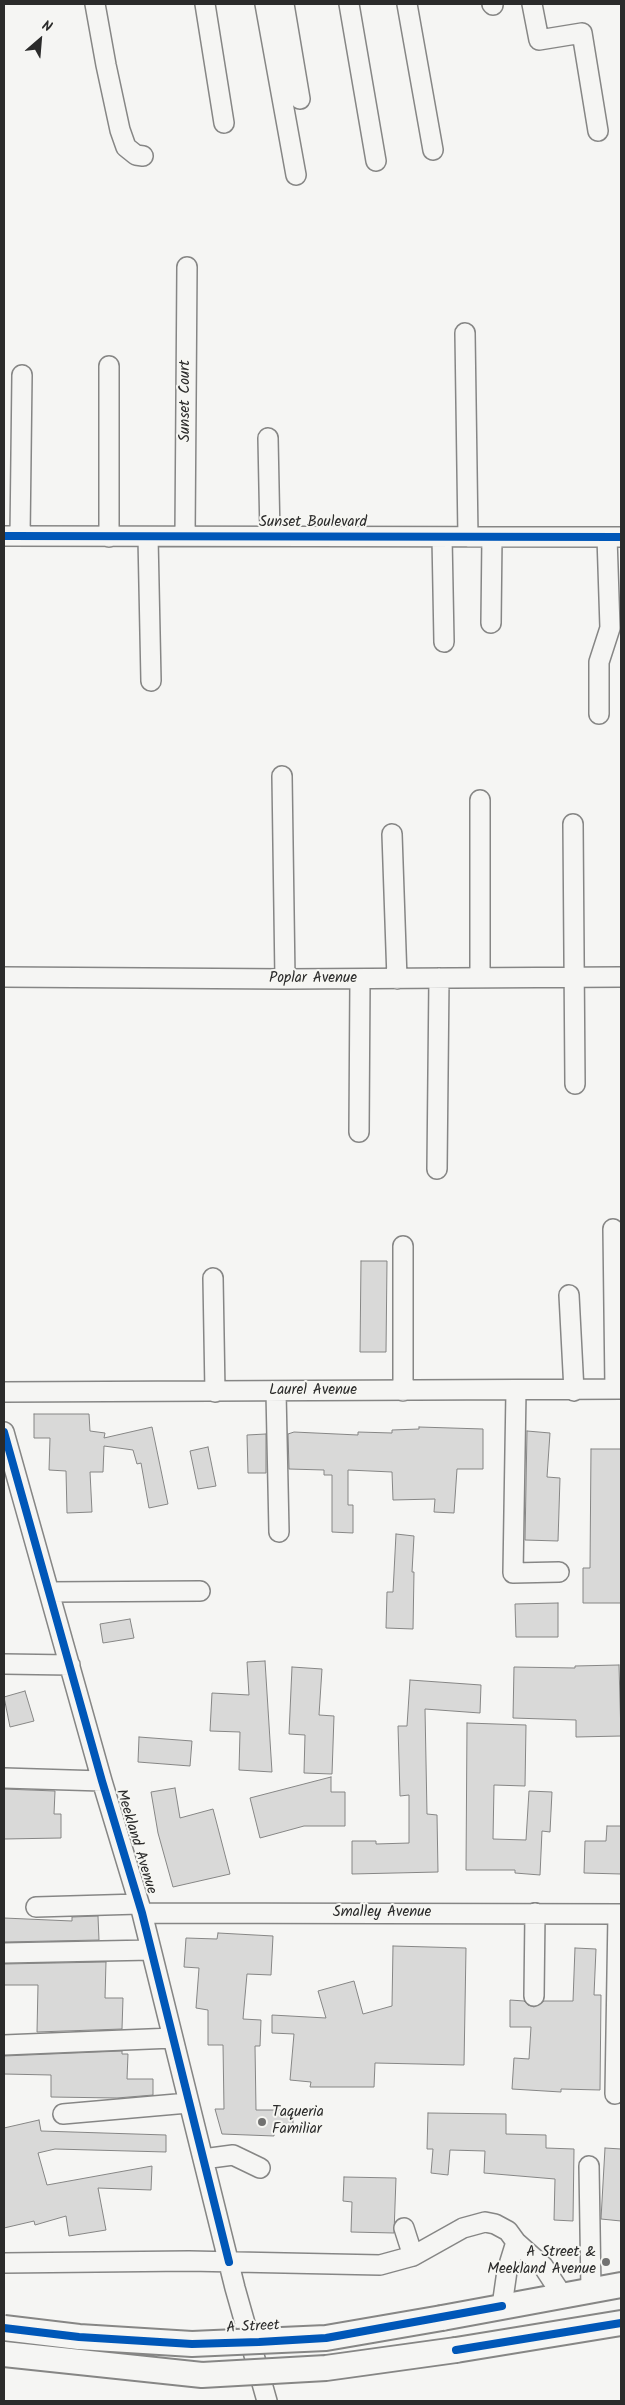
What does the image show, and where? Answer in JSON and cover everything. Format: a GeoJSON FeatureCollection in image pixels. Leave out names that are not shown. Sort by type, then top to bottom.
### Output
{"type":"FeatureCollection","features":[{"type":"Feature","properties":{"kind":"main road","name":"A Street"},"geometry":{"type":"LineString","coordinates":[[4,2328],[79,2337],[192,2344],[326,2338],[621,2285]]}},
{"type":"Feature","properties":{"kind":"main road"},"geometry":{"type":"LineString","coordinates":[[4,2354],[202,2375],[326,2368],[621,2324]]}},
{"type":"Feature","properties":{"kind":"street"},"geometry":{"type":"LineString","coordinates":[[95,4],[120,130],[126,147],[136,155],[143,156]]}},
{"type":"Feature","properties":{"kind":"street"},"geometry":{"type":"LineString","coordinates":[[205,4],[224,123]]}},
{"type":"Feature","properties":{"kind":"street"},"geometry":{"type":"LineString","coordinates":[[265,4],[296,175]]}},
{"type":"Feature","properties":{"kind":"street"},"geometry":{"type":"LineString","coordinates":[[284,4],[300,99]]}},
{"type":"Feature","properties":{"kind":"street"},"geometry":{"type":"LineString","coordinates":[[349,4],[376,161]]}},
{"type":"Feature","properties":{"kind":"street"},"geometry":{"type":"LineString","coordinates":[[407,4],[433,150]]}},
{"type":"Feature","properties":{"kind":"street"},"geometry":{"type":"LineString","coordinates":[[532,4],[539,40],[582,33],[598,131]]}},
{"type":"Feature","properties":{"kind":"street","name":"Sunset Court"},"geometry":{"type":"LineString","coordinates":[[185,536],[187,267]]}},
{"type":"Feature","properties":{"kind":"street"},"geometry":{"type":"LineString","coordinates":[[465,333],[468,537]]}},
{"type":"Feature","properties":{"kind":"street"},"geometry":{"type":"LineString","coordinates":[[109,366],[109,537]]}},
{"type":"Feature","properties":{"kind":"street"},"geometry":{"type":"LineString","coordinates":[[12,536],[22,375]]}},
{"type":"Feature","properties":{"kind":"street"},"geometry":{"type":"LineString","coordinates":[[268,438],[270,536]]}},
{"type":"Feature","properties":{"kind":"street","name":"Sunset Boulevard"},"geometry":{"type":"LineString","coordinates":[[12,536],[614,537]]}},
{"type":"Feature","properties":{"kind":"street"},"geometry":{"type":"LineString","coordinates":[[148,536],[151,681]]}},
{"type":"Feature","properties":{"kind":"street"},"geometry":{"type":"LineString","coordinates":[[492,536],[492,623]]}},
{"type":"Feature","properties":{"kind":"street"},"geometry":{"type":"LineString","coordinates":[[442,537],[444,642]]}},
{"type":"Feature","properties":{"kind":"street"},"geometry":{"type":"LineString","coordinates":[[599,714],[599,662],[610,628],[614,537]]}},
{"type":"Feature","properties":{"kind":"street"},"geometry":{"type":"LineString","coordinates":[[282,776],[286,979]]}},
{"type":"Feature","properties":{"kind":"street"},"geometry":{"type":"LineString","coordinates":[[480,800],[480,978]]}},
{"type":"Feature","properties":{"kind":"street"},"geometry":{"type":"LineString","coordinates":[[573,824],[576,978],[575,1084]]}},
{"type":"Feature","properties":{"kind":"street"},"geometry":{"type":"LineString","coordinates":[[392,834],[397,979]]}},
{"type":"Feature","properties":{"kind":"street","name":"Poplar Avenue"},"geometry":{"type":"LineString","coordinates":[[4,978],[397,979],[621,977]]}},
{"type":"Feature","properties":{"kind":"street"},"geometry":{"type":"LineString","coordinates":[[437,1169],[439,978]]}},
{"type":"Feature","properties":{"kind":"street"},"geometry":{"type":"LineString","coordinates":[[359,1132],[360,979]]}},
{"type":"Feature","properties":{"kind":"street"},"geometry":{"type":"LineString","coordinates":[[614,1229],[618,1389]]}},
{"type":"Feature","properties":{"kind":"street"},"geometry":{"type":"LineString","coordinates":[[403,1246],[404,1391]]}},
{"type":"Feature","properties":{"kind":"street"},"geometry":{"type":"LineString","coordinates":[[213,1278],[215,1392]]}},
{"type":"Feature","properties":{"kind":"street"},"geometry":{"type":"LineString","coordinates":[[569,1294],[574,1390]]}},
{"type":"Feature","properties":{"kind":"street","name":"Laurel Avenue"},"geometry":{"type":"LineString","coordinates":[[4,1392],[516,1391],[618,1389]]}},
{"type":"Feature","properties":{"kind":"street"},"geometry":{"type":"LineString","coordinates":[[516,1391],[513,1573],[559,1572]]}},
{"type":"Feature","properties":{"kind":"street"},"geometry":{"type":"LineString","coordinates":[[276,1392],[279,1532]]}},
{"type":"Feature","properties":{"kind":"street","name":"Meekland Avenue"},"geometry":{"type":"LineString","coordinates":[[5,1444],[50,1592],[102,1781],[140,1909],[229,2262],[267,2401]]}},
{"type":"Feature","properties":{"kind":"street"},"geometry":{"type":"LineString","coordinates":[[50,1592],[200,1591]]}},
{"type":"Feature","properties":{"kind":"street"},"geometry":{"type":"LineString","coordinates":[[4,1664],[70,1665]]}},
{"type":"Feature","properties":{"kind":"street"},"geometry":{"type":"LineString","coordinates":[[4,1778],[102,1781]]}},
{"type":"Feature","properties":{"kind":"street","name":"Smalley Avenue"},"geometry":{"type":"LineString","coordinates":[[36,1906],[140,1909],[620,1914]]}},
{"type":"Feature","properties":{"kind":"street"},"geometry":{"type":"LineString","coordinates":[[534,1996],[535,1913]]}},
{"type":"Feature","properties":{"kind":"street"},"geometry":{"type":"LineString","coordinates":[[615,2094],[620,1914]]}},
{"type":"Feature","properties":{"kind":"street"},"geometry":{"type":"LineString","coordinates":[[4,1953],[151,1950]]}},
{"type":"Feature","properties":{"kind":"street"},"geometry":{"type":"LineString","coordinates":[[4,2044],[173,2038]]}},
{"type":"Feature","properties":{"kind":"street"},"geometry":{"type":"LineString","coordinates":[[63,2114],[188,2103]]}},
{"type":"Feature","properties":{"kind":"street"},"geometry":{"type":"LineString","coordinates":[[203,2159],[233,2155],[260,2168]]}},
{"type":"Feature","properties":{"kind":"street"},"geometry":{"type":"LineString","coordinates":[[589,2166],[592,2290]]}},
{"type":"Feature","properties":{"kind":"street"},"geometry":{"type":"LineString","coordinates":[[4,2263],[229,2262],[380,2265],[413,2256],[463,2228],[485,2222],[495,2224],[508,2231],[516,2242],[543,2266],[562,2295]]}},
{"type":"Feature","properties":{"kind":"street"},"geometry":{"type":"LineString","coordinates":[[404,2228],[413,2256]]}},
{"type":"Feature","properties":{"kind":"street"},"geometry":{"type":"LineString","coordinates":[[502,2306],[507,2271],[516,2242]]}},
{"type":"Feature","properties":{"kind":"building"},"geometry":{"type":"Polygon","coordinates":[[[361,1261],[387,1261],[386,1352],[360,1352],[361,1261]]]}},
{"type":"Feature","properties":{"kind":"building"},"geometry":{"type":"Polygon","coordinates":[[[34,1414],[89,1414],[90,1431],[105,1433],[104,1438],[152,1427],[168,1504],[149,1508],[141,1463],[137,1464],[133,1450],[104,1446],[103,1472],[90,1472],[92,1512],[67,1513],[66,1471],[49,1470],[50,1438],[34,1438],[34,1414]]]}},
{"type":"Feature","properties":{"kind":"building"},"geometry":{"type":"Polygon","coordinates":[[[419,1427],[483,1429],[483,1469],[457,1469],[454,1513],[434,1512],[435,1499],[393,1500],[392,1472],[348,1470],[348,1505],[353,1505],[353,1533],[332,1532],[332,1475],[324,1475],[324,1470],[289,1469],[288,1434],[294,1432],[358,1435],[358,1432],[392,1433],[392,1430],[419,1429],[419,1427]]]}},
{"type":"Feature","properties":{"kind":"building"},"geometry":{"type":"Polygon","coordinates":[[[527,1431],[550,1433],[547,1477],[560,1478],[558,1541],[525,1540],[527,1431]]]}},
{"type":"Feature","properties":{"kind":"building"},"geometry":{"type":"Polygon","coordinates":[[[266,1434],[266,1473],[248,1473],[247,1435],[266,1434]]]}},
{"type":"Feature","properties":{"kind":"building"},"geometry":{"type":"Polygon","coordinates":[[[208,1447],[216,1486],[198,1489],[190,1451],[208,1447]]]}},
{"type":"Feature","properties":{"kind":"building"},"geometry":{"type":"Polygon","coordinates":[[[591,1449],[621,1449],[621,1603],[583,1603],[583,1568],[590,1568],[591,1449]]]}},
{"type":"Feature","properties":{"kind":"building"},"geometry":{"type":"Polygon","coordinates":[[[396,1534],[414,1536],[412,1572],[414,1572],[413,1629],[386,1628],[387,1592],[393,1592],[396,1534]]]}},
{"type":"Feature","properties":{"kind":"building"},"geometry":{"type":"Polygon","coordinates":[[[558,1603],[558,1637],[516,1637],[515,1604],[558,1603]]]}},
{"type":"Feature","properties":{"kind":"building"},"geometry":{"type":"Polygon","coordinates":[[[130,1619],[134,1638],[103,1643],[100,1624],[130,1619]]]}},
{"type":"Feature","properties":{"kind":"building"},"geometry":{"type":"Polygon","coordinates":[[[265,1661],[272,1772],[239,1770],[240,1732],[210,1731],[212,1693],[249,1695],[247,1662],[265,1661]]]}},
{"type":"Feature","properties":{"kind":"building"},"geometry":{"type":"Polygon","coordinates":[[[619,1665],[621,1736],[576,1737],[576,1720],[513,1718],[514,1667],[575,1668],[575,1666],[619,1665]]]}},
{"type":"Feature","properties":{"kind":"building"},"geometry":{"type":"Polygon","coordinates":[[[292,1667],[322,1669],[319,1715],[334,1716],[332,1774],[304,1773],[305,1735],[289,1734],[292,1667]]]}},
{"type":"Feature","properties":{"kind":"building"},"geometry":{"type":"Polygon","coordinates":[[[410,1680],[481,1685],[480,1713],[425,1709],[427,1814],[437,1815],[438,1872],[352,1874],[352,1841],[376,1841],[376,1844],[409,1843],[409,1795],[400,1796],[398,1726],[407,1726],[410,1680]]]}},
{"type":"Feature","properties":{"kind":"building"},"geometry":{"type":"Polygon","coordinates":[[[25,1691],[34,1721],[10,1727],[4,1697],[25,1691]]]}},
{"type":"Feature","properties":{"kind":"building"},"geometry":{"type":"Polygon","coordinates":[[[467,1723],[526,1725],[525,1786],[494,1785],[493,1839],[526,1840],[529,1791],[552,1792],[550,1832],[542,1831],[540,1875],[515,1873],[515,1870],[466,1870],[467,1723]]]}},
{"type":"Feature","properties":{"kind":"building"},"geometry":{"type":"Polygon","coordinates":[[[139,1737],[192,1741],[190,1766],[138,1762],[139,1737]]]}},
{"type":"Feature","properties":{"kind":"building"},"geometry":{"type":"Polygon","coordinates":[[[331,1777],[331,1792],[345,1792],[345,1826],[304,1826],[260,1838],[250,1798],[331,1777]]]}},
{"type":"Feature","properties":{"kind":"building"},"geometry":{"type":"Polygon","coordinates":[[[175,1788],[180,1818],[213,1809],[230,1874],[173,1887],[158,1833],[151,1792],[175,1788]]]}},
{"type":"Feature","properties":{"kind":"building"},"geometry":{"type":"Polygon","coordinates":[[[4,1789],[55,1791],[54,1814],[61,1814],[61,1838],[4,1839],[4,1789]]]}},
{"type":"Feature","properties":{"kind":"building"},"geometry":{"type":"Polygon","coordinates":[[[607,1826],[621,1826],[621,1874],[584,1873],[585,1841],[606,1841],[607,1826]]]}},
{"type":"Feature","properties":{"kind":"building"},"geometry":{"type":"Polygon","coordinates":[[[98,1916],[99,1940],[4,1942],[4,1918],[72,1921],[72,1917],[98,1916]]]}},
{"type":"Feature","properties":{"kind":"building"},"geometry":{"type":"Polygon","coordinates":[[[218,1933],[273,1936],[271,1975],[247,1974],[243,2019],[261,2020],[260,2046],[255,2046],[256,2110],[293,2110],[293,2129],[274,2129],[274,2136],[222,2134],[215,2109],[224,2109],[223,2045],[208,2045],[208,2010],[196,2008],[199,1968],[184,1967],[186,1938],[217,1939],[218,1933]]]}},
{"type":"Feature","properties":{"kind":"building"},"geometry":{"type":"Polygon","coordinates":[[[393,1946],[466,1948],[464,2065],[375,2063],[374,2087],[310,2087],[311,2082],[290,2080],[294,2034],[272,2033],[272,2015],[326,2018],[318,1991],[354,1981],[363,2014],[392,2006],[393,1946]]]}},
{"type":"Feature","properties":{"kind":"building"},"geometry":{"type":"Polygon","coordinates":[[[575,1948],[596,1949],[594,1995],[601,1995],[600,2090],[561,2089],[561,2092],[512,2089],[514,2058],[529,2059],[531,2027],[510,2027],[510,2000],[524,2001],[534,2007],[544,2001],[573,2001],[575,1948]]]}},
{"type":"Feature","properties":{"kind":"building"},"geometry":{"type":"Polygon","coordinates":[[[106,1962],[105,1998],[123,1998],[122,2029],[37,2032],[38,1985],[4,1985],[4,1964],[106,1962]]]}},
{"type":"Feature","properties":{"kind":"building"},"geometry":{"type":"Polygon","coordinates":[[[122,2051],[122,2054],[128,2054],[127,2079],[153,2079],[153,2095],[117,2098],[51,2097],[51,2075],[4,2074],[4,2056],[122,2051]]]}},
{"type":"Feature","properties":{"kind":"building"},"geometry":{"type":"Polygon","coordinates":[[[428,2113],[506,2114],[506,2134],[546,2135],[546,2148],[574,2149],[573,2221],[554,2220],[555,2179],[484,2173],[485,2151],[450,2150],[448,2175],[431,2173],[433,2149],[427,2149],[428,2113]]]}},
{"type":"Feature","properties":{"kind":"building"},"geometry":{"type":"Polygon","coordinates":[[[39,2120],[41,2131],[166,2135],[166,2152],[55,2149],[38,2153],[47,2185],[152,2166],[151,2190],[98,2188],[106,2230],[69,2236],[66,2216],[35,2225],[34,2221],[4,2228],[4,2128],[39,2120]]]}},
{"type":"Feature","properties":{"kind":"building"},"geometry":{"type":"Polygon","coordinates":[[[605,2148],[621,2149],[621,2221],[601,2219],[605,2148]]]}},
{"type":"Feature","properties":{"kind":"building"},"geometry":{"type":"Polygon","coordinates":[[[344,2177],[396,2178],[394,2233],[351,2232],[352,2202],[343,2201],[344,2177]]]}},
{"type":"Feature","properties":{"kind":"cycle path"},"geometry":{"type":"LineString","coordinates":[[4,536],[621,537]]}},
{"type":"Feature","properties":{"kind":"cycle path"},"geometry":{"type":"LineString","coordinates":[[4,1432],[102,1781],[142,1913],[229,2262]]}},
{"type":"Feature","properties":{"kind":"cycle path"},"geometry":{"type":"LineString","coordinates":[[4,2328],[79,2337],[192,2344],[259,2342],[326,2338],[502,2306]]}},
{"type":"Feature","properties":{"kind":"cycle path"},"geometry":{"type":"LineString","coordinates":[[456,2350],[621,2323]]}},
{"type":"Feature","properties":{"kind":"place","name":"Taqueria Familiar"},"geometry":{"type":"Point","coordinates":[262,2122]}},
{"type":"Feature","properties":{"kind":"place","name":"A Street & Meekland Avenue"},"geometry":{"type":"Point","coordinates":[606,2262]}}]}
